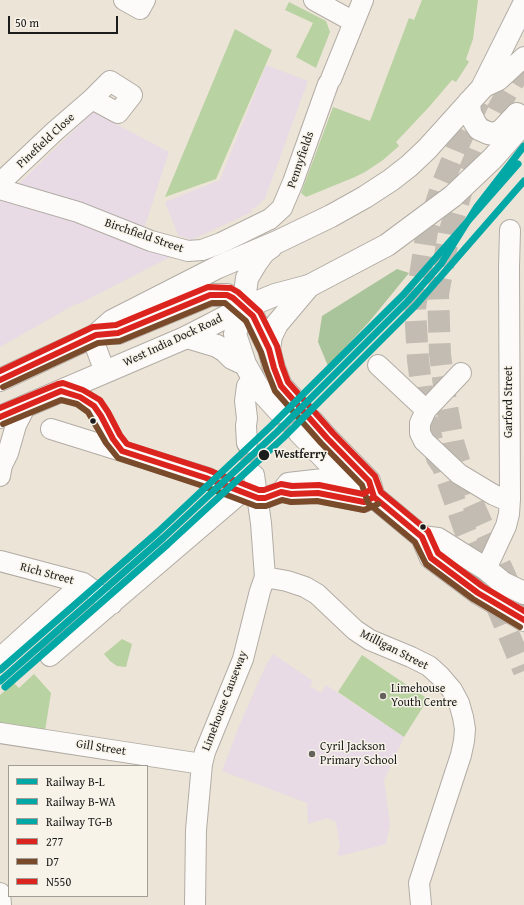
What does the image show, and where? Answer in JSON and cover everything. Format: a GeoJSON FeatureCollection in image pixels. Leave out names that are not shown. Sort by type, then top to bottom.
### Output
{"type":"FeatureCollection","features":[{"type":"Feature","properties":{"kind":"main road"},"geometry":{"type":"LineString","coordinates":[[0,380],[94,336],[119,317],[218,267],[286,238],[332,216],[391,180],[414,162],[476,95],[495,64],[524,4]]}},
{"type":"Feature","properties":{"kind":"main road"},"geometry":{"type":"LineString","coordinates":[[476,95],[470,113],[479,129],[488,133],[495,134],[502,130],[524,108]]}},
{"type":"Feature","properties":{"kind":"main road","name":"West India Dock Road"},"geometry":{"type":"LineString","coordinates":[[0,417],[187,337],[243,308],[275,295],[309,286],[387,245],[453,196],[486,165],[524,123]]}},
{"type":"Feature","properties":{"kind":"main road"},"geometry":{"type":"LineString","coordinates":[[249,371],[235,334],[243,308],[247,278],[264,252],[286,238]]}},
{"type":"Feature","properties":{"kind":"main road"},"geometry":{"type":"LineString","coordinates":[[269,349],[277,324],[309,286]]}},
{"type":"Feature","properties":{"kind":"main road"},"geometry":{"type":"LineString","coordinates":[[94,336],[118,332],[210,295],[227,295],[233,298],[252,316],[269,349],[281,386],[280,404]]}},
{"type":"Feature","properties":{"kind":"main road"},"geometry":{"type":"LineString","coordinates":[[187,337],[217,346],[225,351],[249,371],[280,404]]}},
{"type":"Feature","properties":{"kind":"main road"},"geometry":{"type":"LineString","coordinates":[[306,427],[347,471],[358,493],[374,497],[422,538],[431,558],[478,593],[524,620]]}},
{"type":"Feature","properties":{"kind":"main road"},"geometry":{"type":"LineString","coordinates":[[422,538],[438,539],[486,569],[503,583],[524,593]]}},
{"type":"Feature","properties":{"kind":"street"},"geometry":{"type":"LineString","coordinates":[[124,0],[140,9],[145,0]]}},
{"type":"Feature","properties":{"kind":"street"},"geometry":{"type":"LineString","coordinates":[[314,0],[354,22]]}},
{"type":"Feature","properties":{"kind":"street","name":"Pennyfields"},"geometry":{"type":"LineString","coordinates":[[282,208],[294,182],[329,81],[363,0]]}},
{"type":"Feature","properties":{"kind":"street"},"geometry":{"type":"LineString","coordinates":[[476,95],[499,80],[524,57]]}},
{"type":"Feature","properties":{"kind":"street","name":"Pinefield Close"},"geometry":{"type":"LineString","coordinates":[[0,183],[55,131],[92,100]]}},
{"type":"Feature","properties":{"kind":"street","name":"Birchfield Street"},"geometry":{"type":"LineString","coordinates":[[0,189],[78,212],[151,240],[188,251],[202,250],[221,243],[270,219],[282,208]]}},
{"type":"Feature","properties":{"kind":"street"},"geometry":{"type":"LineString","coordinates":[[282,208],[286,238]]}},
{"type":"Feature","properties":{"kind":"street","name":"Garford Street"},"geometry":{"type":"LineString","coordinates":[[486,569],[506,526],[509,514],[510,230]]}},
{"type":"Feature","properties":{"kind":"street"},"geometry":{"type":"LineString","coordinates":[[94,336],[105,372]]}},
{"type":"Feature","properties":{"kind":"street"},"geometry":{"type":"LineString","coordinates":[[378,365],[426,410]]}},
{"type":"Feature","properties":{"kind":"street"},"geometry":{"type":"LineString","coordinates":[[247,443],[247,418],[245,405],[249,371]]}},
{"type":"Feature","properties":{"kind":"street"},"geometry":{"type":"LineString","coordinates":[[461,372],[426,410],[420,423],[420,433],[424,441],[459,474],[494,495],[510,499]]}},
{"type":"Feature","properties":{"kind":"street"},"geometry":{"type":"LineString","coordinates":[[61,391],[80,397],[94,406],[122,452]]}},
{"type":"Feature","properties":{"kind":"street"},"geometry":{"type":"LineString","coordinates":[[247,418],[280,404]]}},
{"type":"Feature","properties":{"kind":"street"},"geometry":{"type":"LineString","coordinates":[[1,467],[8,453],[16,424],[26,406]]}},
{"type":"Feature","properties":{"kind":"street"},"geometry":{"type":"LineString","coordinates":[[51,429],[208,478]]}},
{"type":"Feature","properties":{"kind":"street"},"geometry":{"type":"LineString","coordinates":[[50,656],[246,494],[265,498],[281,492],[288,483],[332,478],[347,471]]}},
{"type":"Feature","properties":{"kind":"street","name":"Limehouse Causeway"},"geometry":{"type":"LineString","coordinates":[[195,905],[196,830],[202,764],[205,752],[243,659],[260,591],[265,577],[261,523],[246,494],[254,475]]}},
{"type":"Feature","properties":{"kind":"street"},"geometry":{"type":"LineString","coordinates":[[281,492],[291,494],[318,493],[364,502],[374,497]]}},
{"type":"Feature","properties":{"kind":"street","name":"Rich Street"},"geometry":{"type":"LineString","coordinates":[[0,561],[83,583],[112,604]]}},
{"type":"Feature","properties":{"kind":"street","name":"Milligan Street"},"geometry":{"type":"LineString","coordinates":[[265,577],[287,581],[305,587],[317,594],[355,630],[370,640],[411,657],[428,666],[440,676],[452,690],[459,703],[465,728],[464,741],[459,762],[419,883],[421,905]]}},
{"type":"Feature","properties":{"kind":"street"},"geometry":{"type":"LineString","coordinates":[[0,658],[83,583]]}},
{"type":"Feature","properties":{"kind":"street","name":"Gill Street"},"geometry":{"type":"LineString","coordinates":[[0,732],[202,764]]}},
{"type":"Feature","properties":{"kind":"street"},"geometry":{"type":"LineString","coordinates":[[0,893],[1,905]]}},
{"type":"Feature","properties":{"kind":"shaded area"},"geometry":{"type":"Polygon","coordinates":[[[266,65],[308,81],[264,201],[262,200],[259,205],[251,210],[252,212],[191,240],[178,235],[165,202],[220,180],[266,65]]]}},
{"type":"Feature","properties":{"kind":"shaded area"},"geometry":{"type":"Polygon","coordinates":[[[93,112],[169,152],[139,244],[170,257],[83,302],[74,305],[0,347],[0,202],[93,112]]]}},
{"type":"Feature","properties":{"kind":"shaded area","name":"Cyril Jackson Primary School"},"geometry":{"type":"Polygon","coordinates":[[[273,654],[313,681],[310,686],[321,693],[326,685],[404,737],[384,780],[390,823],[386,844],[340,856],[337,854],[340,847],[336,822],[327,818],[308,824],[307,803],[222,771],[239,726],[266,665],[273,654]]]}},
{"type":"Feature","properties":{"kind":"green space"},"geometry":{"type":"Polygon","coordinates":[[[422,0],[478,0],[473,39],[466,59],[469,62],[456,82],[452,80],[396,142],[399,146],[383,160],[355,177],[306,197],[301,193],[333,107],[370,121],[409,18],[414,20],[422,0]]]}},
{"type":"Feature","properties":{"kind":"green space"},"geometry":{"type":"Polygon","coordinates":[[[289,2],[326,21],[330,32],[316,68],[296,57],[313,23],[285,10],[289,2]]]}},
{"type":"Feature","properties":{"kind":"green space"},"geometry":{"type":"Polygon","coordinates":[[[235,29],[272,50],[216,179],[165,197],[235,29]]]}},
{"type":"Feature","properties":{"kind":"green space"},"geometry":{"type":"Polygon","coordinates":[[[397,269],[409,273],[369,322],[328,366],[318,342],[322,316],[397,269]]]}},
{"type":"Feature","properties":{"kind":"green space"},"geometry":{"type":"Polygon","coordinates":[[[122,639],[132,644],[126,667],[117,666],[104,654],[122,639]]]}},
{"type":"Feature","properties":{"kind":"green space","name":"Limehouse Youth Centre"},"geometry":{"type":"Polygon","coordinates":[[[362,655],[428,699],[404,737],[338,692],[362,655]]]}},
{"type":"Feature","properties":{"kind":"green space"},"geometry":{"type":"Polygon","coordinates":[[[34,674],[51,693],[45,731],[0,723],[0,695],[14,683],[19,688],[34,674]]]}},
{"type":"Feature","properties":{"kind":"tunnel"},"geometry":{"type":"LineString","coordinates":[[524,64],[484,136],[463,186],[449,234],[438,294],[440,354],[446,402],[454,445],[473,504],[524,618]]}},
{"type":"Feature","properties":{"kind":"tunnel"},"geometry":{"type":"LineString","coordinates":[[479,101],[460,141],[442,185],[427,231],[415,308],[418,360],[425,414],[437,458],[443,467],[464,528],[524,671]]}},
{"type":"Feature","properties":{"kind":"tunnel"},"geometry":{"type":"LineString","coordinates":[[293,399],[312,421]]}},
{"type":"Feature","properties":{"kind":"tunnel"},"geometry":{"type":"LineString","coordinates":[[280,412],[299,432]]}},
{"type":"Feature","properties":{"kind":"tunnel"},"geometry":{"type":"LineString","coordinates":[[247,443],[254,475]]}},
{"type":"Feature","properties":{"kind":"tunnel"},"geometry":{"type":"LineString","coordinates":[[208,478],[237,490]]}},
{"type":"Feature","properties":{"kind":"rail line","name":"B-L"},"geometry":{"type":"LineString","coordinates":[[0,681],[163,538],[277,432],[409,300],[441,264],[476,208],[524,146]]}},
{"type":"Feature","properties":{"kind":"rail line","name":"TG-B"},"geometry":{"type":"LineString","coordinates":[[0,670],[158,532],[271,426],[403,295],[518,164]]}},
{"type":"Feature","properties":{"kind":"rail line","name":"B-WA"},"geometry":{"type":"LineString","coordinates":[[5,687],[168,544],[283,438],[415,306],[524,181]]}},
{"type":"Feature","properties":{"kind":"transit line","name":"N550"},"geometry":{"type":"LineString","coordinates":[[0,371],[93,327],[116,325],[208,287],[231,288],[238,292],[260,312],[277,346],[288,382],[333,433],[375,476],[381,492],[428,531],[438,553],[482,586],[524,611]]}},
{"type":"Feature","properties":{"kind":"transit line","name":"277"},"geometry":{"type":"LineString","coordinates":[[0,380],[96,335],[118,333],[210,295],[227,295],[233,298],[253,316],[269,349],[281,386],[327,438],[369,481],[374,497],[422,537],[431,558],[478,593],[524,620]]}},
{"type":"Feature","properties":{"kind":"transit line","name":"D7"},"geometry":{"type":"LineString","coordinates":[[3,387],[98,343],[120,341],[212,303],[225,303],[246,321],[261,352],[275,391],[321,443],[362,485],[368,503],[415,542],[426,564],[473,599],[520,627]]}},
{"type":"Feature","properties":{"kind":"transit line","name":"N550"},"geometry":{"type":"LineString","coordinates":[[0,408],[63,383],[83,390],[100,400],[120,435],[127,444],[208,470],[259,490],[264,490],[281,484],[292,486],[319,485],[363,494],[370,490]]}},
{"type":"Feature","properties":{"kind":"transit line","name":"277"},"geometry":{"type":"LineString","coordinates":[[0,417],[61,391],[80,397],[94,406],[113,439],[122,451],[206,478],[258,498],[265,498],[281,492],[291,494],[318,493],[364,502],[374,497]]}},
{"type":"Feature","properties":{"kind":"transit line","name":"D7"},"geometry":{"type":"LineString","coordinates":[[3,424],[61,400],[77,404],[88,412],[106,443],[118,458],[203,486],[256,506],[266,506],[282,500],[291,502],[317,501],[364,510],[378,504]]}},
{"type":"Feature","properties":{"kind":"place","name":"Westferry"},"geometry":{"type":"Point","coordinates":[264,455]}},
{"type":"Feature","properties":{"kind":"place","name":"Limehouse Youth Centre"},"geometry":{"type":"Point","coordinates":[383,696]}},
{"type":"Feature","properties":{"kind":"place","name":"Cyril Jackson Primary School"},"geometry":{"type":"Point","coordinates":[312,754]}}]}
